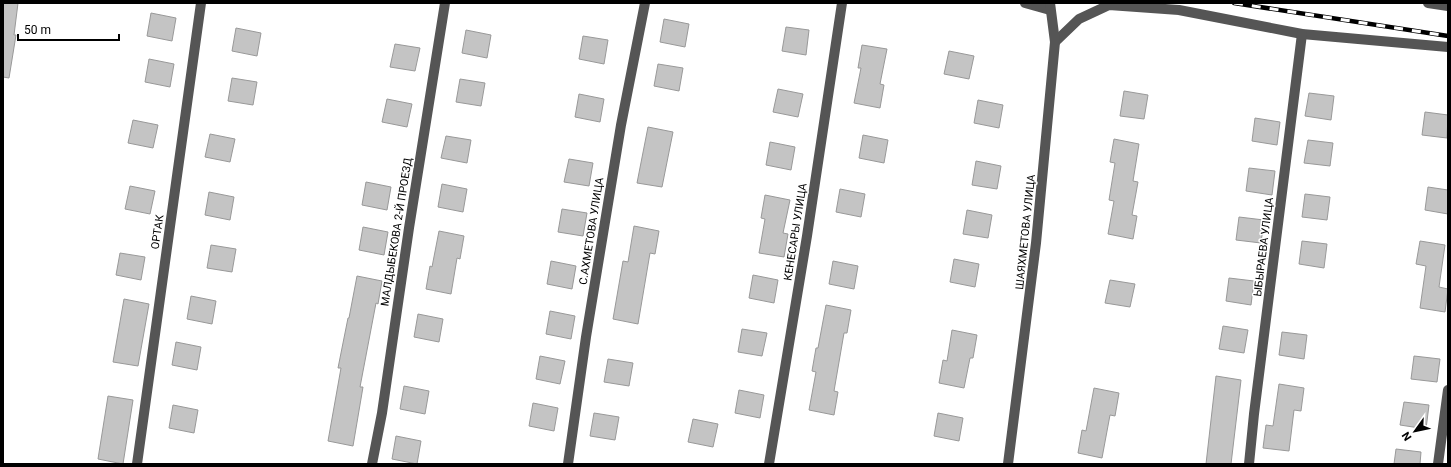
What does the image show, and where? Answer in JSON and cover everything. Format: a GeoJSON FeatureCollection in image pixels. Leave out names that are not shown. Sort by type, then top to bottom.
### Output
{"type":"FeatureCollection","features":[{"type":"Feature","properties":{"kind":"street","name":"ОРТАК"},"geometry":{"type":"LineString","coordinates":[[137,464],[201,3]]}},
{"type":"Feature","properties":{"kind":"street","name":"МАЛДЫБЕКОВА 2-Й ПРОЕЗД"},"geometry":{"type":"LineString","coordinates":[[372,464],[382,413],[409,228],[445,3]]}},
{"type":"Feature","properties":{"kind":"street","name":"С.АХМЕТОВА УЛИЦА"},"geometry":{"type":"LineString","coordinates":[[568,464],[586,337],[621,125],[645,3]]}},
{"type":"Feature","properties":{"kind":"street","name":"КЕНЕСАРЫ УЛИЦА"},"geometry":{"type":"LineString","coordinates":[[769,464],[807,236],[842,3]]}},
{"type":"Feature","properties":{"kind":"street"},"geometry":{"type":"LineString","coordinates":[[1025,3],[1050,7]]}},
{"type":"Feature","properties":{"kind":"street"},"geometry":{"type":"LineString","coordinates":[[1428,3],[1448,6]]}},
{"type":"Feature","properties":{"kind":"street"},"geometry":{"type":"LineString","coordinates":[[1055,42],[1079,19],[1109,5],[1180,10],[1302,34],[1448,47]]}},
{"type":"Feature","properties":{"kind":"street","name":"ШАЯХМЕТОВА УЛИЦА"},"geometry":{"type":"LineString","coordinates":[[1008,464],[1036,243],[1055,42],[1050,7]]}},
{"type":"Feature","properties":{"kind":"street","name":"ЫБЫРАЕВА УЛИЦА"},"geometry":{"type":"LineString","coordinates":[[1249,464],[1302,34]]}},
{"type":"Feature","properties":{"kind":"street"},"geometry":{"type":"LineString","coordinates":[[1438,464],[1448,390]]}},
{"type":"Feature","properties":{"kind":"building"},"geometry":{"type":"Polygon","coordinates":[[[3,3],[18,3],[14,35],[16,35],[9,78],[3,77],[3,3]]]}},
{"type":"Feature","properties":{"kind":"building"},"geometry":{"type":"Polygon","coordinates":[[[151,13],[176,18],[172,41],[147,36],[151,13]]]}},
{"type":"Feature","properties":{"kind":"building"},"geometry":{"type":"Polygon","coordinates":[[[664,19],[689,24],[685,47],[660,42],[664,19]]]}},
{"type":"Feature","properties":{"kind":"building"},"geometry":{"type":"Polygon","coordinates":[[[786,27],[809,30],[806,55],[782,51],[786,27]]]}},
{"type":"Feature","properties":{"kind":"building"},"geometry":{"type":"Polygon","coordinates":[[[236,28],[261,33],[257,56],[232,51],[236,28]]]}},
{"type":"Feature","properties":{"kind":"building"},"geometry":{"type":"Polygon","coordinates":[[[466,30],[491,35],[487,58],[462,53],[466,30]]]}},
{"type":"Feature","properties":{"kind":"building"},"geometry":{"type":"Polygon","coordinates":[[[583,36],[608,40],[604,64],[579,59],[583,36]]]}},
{"type":"Feature","properties":{"kind":"building"},"geometry":{"type":"Polygon","coordinates":[[[395,44],[420,48],[415,71],[390,67],[395,44]]]}},
{"type":"Feature","properties":{"kind":"building"},"geometry":{"type":"Polygon","coordinates":[[[862,45],[887,49],[880,84],[884,85],[880,108],[854,103],[861,68],[858,68],[862,45]]]}},
{"type":"Feature","properties":{"kind":"building"},"geometry":{"type":"Polygon","coordinates":[[[949,51],[974,56],[969,79],[944,74],[949,51]]]}},
{"type":"Feature","properties":{"kind":"building"},"geometry":{"type":"Polygon","coordinates":[[[149,59],[174,64],[170,87],[145,82],[149,59]]]}},
{"type":"Feature","properties":{"kind":"building"},"geometry":{"type":"Polygon","coordinates":[[[658,64],[683,68],[679,91],[654,86],[658,64]]]}},
{"type":"Feature","properties":{"kind":"building"},"geometry":{"type":"Polygon","coordinates":[[[232,78],[257,82],[253,105],[228,101],[232,78]]]}},
{"type":"Feature","properties":{"kind":"building"},"geometry":{"type":"Polygon","coordinates":[[[460,79],[485,83],[481,106],[456,102],[460,79]]]}},
{"type":"Feature","properties":{"kind":"building"},"geometry":{"type":"Polygon","coordinates":[[[778,89],[803,94],[798,117],[773,112],[778,89]]]}},
{"type":"Feature","properties":{"kind":"building"},"geometry":{"type":"Polygon","coordinates":[[[1124,91],[1148,95],[1144,119],[1120,116],[1124,91]]]}},
{"type":"Feature","properties":{"kind":"building"},"geometry":{"type":"Polygon","coordinates":[[[1309,93],[1334,96],[1331,120],[1305,116],[1309,93]]]}},
{"type":"Feature","properties":{"kind":"building"},"geometry":{"type":"Polygon","coordinates":[[[579,94],[604,99],[600,122],[575,117],[579,94]]]}},
{"type":"Feature","properties":{"kind":"building"},"geometry":{"type":"Polygon","coordinates":[[[387,99],[412,104],[407,127],[382,122],[387,99]]]}},
{"type":"Feature","properties":{"kind":"building"},"geometry":{"type":"Polygon","coordinates":[[[978,100],[1003,105],[999,128],[974,123],[978,100]]]}},
{"type":"Feature","properties":{"kind":"building"},"geometry":{"type":"Polygon","coordinates":[[[1425,112],[1448,115],[1447,138],[1422,135],[1425,112]]]}},
{"type":"Feature","properties":{"kind":"building"},"geometry":{"type":"Polygon","coordinates":[[[1255,118],[1280,122],[1277,145],[1252,141],[1255,118]]]}},
{"type":"Feature","properties":{"kind":"building"},"geometry":{"type":"Polygon","coordinates":[[[133,120],[158,125],[153,148],[128,143],[133,120]]]}},
{"type":"Feature","properties":{"kind":"building"},"geometry":{"type":"Polygon","coordinates":[[[648,127],[673,132],[662,187],[637,183],[648,127]]]}},
{"type":"Feature","properties":{"kind":"building"},"geometry":{"type":"Polygon","coordinates":[[[210,134],[235,139],[230,162],[205,157],[210,134]]]}},
{"type":"Feature","properties":{"kind":"building"},"geometry":{"type":"Polygon","coordinates":[[[863,135],[888,140],[884,163],[859,158],[863,135]]]}},
{"type":"Feature","properties":{"kind":"building"},"geometry":{"type":"Polygon","coordinates":[[[446,136],[471,140],[467,163],[441,158],[446,136]]]}},
{"type":"Feature","properties":{"kind":"building"},"geometry":{"type":"Polygon","coordinates":[[[1114,139],[1139,144],[1133,181],[1138,182],[1132,215],[1137,216],[1133,239],[1108,234],[1114,201],[1109,200],[1115,163],[1110,162],[1114,139]]]}},
{"type":"Feature","properties":{"kind":"building"},"geometry":{"type":"Polygon","coordinates":[[[1308,140],[1333,143],[1330,166],[1304,163],[1308,140]]]}},
{"type":"Feature","properties":{"kind":"building"},"geometry":{"type":"Polygon","coordinates":[[[770,142],[795,147],[791,170],[766,165],[770,142]]]}},
{"type":"Feature","properties":{"kind":"building"},"geometry":{"type":"Polygon","coordinates":[[[569,159],[593,163],[589,186],[564,182],[569,159]]]}},
{"type":"Feature","properties":{"kind":"building"},"geometry":{"type":"Polygon","coordinates":[[[976,161],[1001,166],[997,189],[972,185],[976,161]]]}},
{"type":"Feature","properties":{"kind":"building"},"geometry":{"type":"Polygon","coordinates":[[[1249,168],[1275,171],[1272,195],[1246,191],[1249,168]]]}},
{"type":"Feature","properties":{"kind":"building"},"geometry":{"type":"Polygon","coordinates":[[[366,182],[391,187],[387,210],[362,205],[366,182]]]}},
{"type":"Feature","properties":{"kind":"building"},"geometry":{"type":"Polygon","coordinates":[[[442,184],[467,189],[463,212],[438,207],[442,184]]]}},
{"type":"Feature","properties":{"kind":"building"},"geometry":{"type":"Polygon","coordinates":[[[130,186],[155,191],[150,214],[125,209],[130,186]]]}},
{"type":"Feature","properties":{"kind":"building"},"geometry":{"type":"Polygon","coordinates":[[[1428,187],[1448,190],[1448,214],[1425,210],[1428,187]]]}},
{"type":"Feature","properties":{"kind":"building"},"geometry":{"type":"Polygon","coordinates":[[[840,189],[865,194],[861,217],[836,212],[840,189]]]}},
{"type":"Feature","properties":{"kind":"building"},"geometry":{"type":"Polygon","coordinates":[[[209,192],[234,197],[230,220],[205,215],[209,192]]]}},
{"type":"Feature","properties":{"kind":"building"},"geometry":{"type":"Polygon","coordinates":[[[1305,194],[1330,197],[1327,220],[1302,217],[1305,194]]]}},
{"type":"Feature","properties":{"kind":"building"},"geometry":{"type":"Polygon","coordinates":[[[765,195],[790,200],[783,233],[788,234],[784,257],[759,253],[765,219],[761,218],[765,195]]]}},
{"type":"Feature","properties":{"kind":"building"},"geometry":{"type":"Polygon","coordinates":[[[562,209],[587,213],[583,236],[558,232],[562,209]]]}},
{"type":"Feature","properties":{"kind":"building"},"geometry":{"type":"Polygon","coordinates":[[[967,210],[992,215],[988,238],[963,234],[967,210]]]}},
{"type":"Feature","properties":{"kind":"building"},"geometry":{"type":"Polygon","coordinates":[[[1239,217],[1264,220],[1261,243],[1236,240],[1239,217]]]}},
{"type":"Feature","properties":{"kind":"building"},"geometry":{"type":"Polygon","coordinates":[[[634,226],[659,231],[655,254],[650,253],[638,324],[613,319],[623,261],[628,262],[634,226]]]}},
{"type":"Feature","properties":{"kind":"building"},"geometry":{"type":"Polygon","coordinates":[[[363,227],[388,232],[384,255],[359,250],[363,227]]]}},
{"type":"Feature","properties":{"kind":"building"},"geometry":{"type":"Polygon","coordinates":[[[439,231],[464,236],[460,259],[457,258],[451,294],[426,289],[439,231]]]}},
{"type":"Feature","properties":{"kind":"building"},"geometry":{"type":"Polygon","coordinates":[[[1302,241],[1327,244],[1324,268],[1299,264],[1302,241]]]}},
{"type":"Feature","properties":{"kind":"building"},"geometry":{"type":"Polygon","coordinates":[[[1420,241],[1445,245],[1439,287],[1448,289],[1445,312],[1420,308],[1426,266],[1416,264],[1420,241]]]}},
{"type":"Feature","properties":{"kind":"building"},"geometry":{"type":"Polygon","coordinates":[[[211,245],[236,249],[232,272],[207,268],[211,245]]]}},
{"type":"Feature","properties":{"kind":"building"},"geometry":{"type":"Polygon","coordinates":[[[120,253],[145,257],[141,280],[116,275],[120,253]]]}},
{"type":"Feature","properties":{"kind":"building"},"geometry":{"type":"Polygon","coordinates":[[[954,259],[979,264],[975,287],[950,282],[954,259]]]}},
{"type":"Feature","properties":{"kind":"building"},"geometry":{"type":"Polygon","coordinates":[[[551,261],[576,266],[572,289],[547,284],[551,261]]]}},
{"type":"Feature","properties":{"kind":"building"},"geometry":{"type":"Polygon","coordinates":[[[833,261],[858,266],[854,289],[829,284],[833,261]]]}},
{"type":"Feature","properties":{"kind":"building"},"geometry":{"type":"Polygon","coordinates":[[[753,275],[778,280],[774,303],[749,298],[753,275]]]}},
{"type":"Feature","properties":{"kind":"building"},"geometry":{"type":"Polygon","coordinates":[[[357,276],[382,281],[378,304],[376,303],[360,387],[363,387],[353,446],[328,441],[341,368],[338,368],[357,276]]]}},
{"type":"Feature","properties":{"kind":"building"},"geometry":{"type":"Polygon","coordinates":[[[1229,278],[1254,281],[1251,305],[1226,301],[1229,278]]]}},
{"type":"Feature","properties":{"kind":"building"},"geometry":{"type":"Polygon","coordinates":[[[1110,280],[1135,284],[1130,307],[1105,303],[1110,280]]]}},
{"type":"Feature","properties":{"kind":"building"},"geometry":{"type":"Polygon","coordinates":[[[191,296],[216,301],[212,324],[187,319],[191,296]]]}},
{"type":"Feature","properties":{"kind":"building"},"geometry":{"type":"Polygon","coordinates":[[[124,299],[149,304],[138,366],[113,362],[124,299]]]}},
{"type":"Feature","properties":{"kind":"building"},"geometry":{"type":"Polygon","coordinates":[[[826,305],[851,310],[847,333],[844,333],[834,391],[838,392],[834,415],[809,410],[816,372],[812,371],[826,305]]]}},
{"type":"Feature","properties":{"kind":"building"},"geometry":{"type":"Polygon","coordinates":[[[550,311],[575,316],[571,339],[546,334],[550,311]]]}},
{"type":"Feature","properties":{"kind":"building"},"geometry":{"type":"Polygon","coordinates":[[[418,314],[443,319],[439,342],[414,337],[418,314]]]}},
{"type":"Feature","properties":{"kind":"building"},"geometry":{"type":"Polygon","coordinates":[[[1223,326],[1248,330],[1244,353],[1219,349],[1223,326]]]}},
{"type":"Feature","properties":{"kind":"building"},"geometry":{"type":"Polygon","coordinates":[[[742,329],[767,333],[762,356],[738,352],[742,329]]]}},
{"type":"Feature","properties":{"kind":"building"},"geometry":{"type":"Polygon","coordinates":[[[952,330],[977,335],[973,358],[970,358],[964,388],[939,383],[943,360],[947,361],[952,330]]]}},
{"type":"Feature","properties":{"kind":"building"},"geometry":{"type":"Polygon","coordinates":[[[1282,332],[1307,335],[1304,359],[1279,355],[1282,332]]]}},
{"type":"Feature","properties":{"kind":"building"},"geometry":{"type":"Polygon","coordinates":[[[176,342],[201,347],[197,370],[172,365],[176,342]]]}},
{"type":"Feature","properties":{"kind":"building"},"geometry":{"type":"Polygon","coordinates":[[[540,356],[565,361],[560,384],[536,379],[540,356]]]}},
{"type":"Feature","properties":{"kind":"building"},"geometry":{"type":"Polygon","coordinates":[[[1414,356],[1440,359],[1437,382],[1411,379],[1414,356]]]}},
{"type":"Feature","properties":{"kind":"building"},"geometry":{"type":"Polygon","coordinates":[[[608,359],[633,363],[629,386],[604,382],[608,359]]]}},
{"type":"Feature","properties":{"kind":"building"},"geometry":{"type":"Polygon","coordinates":[[[1216,376],[1241,380],[1231,464],[1206,464],[1216,376]]]}},
{"type":"Feature","properties":{"kind":"building"},"geometry":{"type":"Polygon","coordinates":[[[1279,384],[1304,388],[1301,411],[1294,410],[1289,451],[1263,448],[1266,425],[1273,426],[1279,384]]]}},
{"type":"Feature","properties":{"kind":"building"},"geometry":{"type":"Polygon","coordinates":[[[404,386],[429,391],[425,414],[400,409],[404,386]]]}},
{"type":"Feature","properties":{"kind":"building"},"geometry":{"type":"Polygon","coordinates":[[[1094,388],[1119,393],[1115,416],[1110,415],[1102,458],[1078,453],[1082,430],[1086,431],[1094,388]]]}},
{"type":"Feature","properties":{"kind":"building"},"geometry":{"type":"Polygon","coordinates":[[[739,390],[764,395],[760,418],[735,413],[739,390]]]}},
{"type":"Feature","properties":{"kind":"building"},"geometry":{"type":"Polygon","coordinates":[[[108,396],[133,400],[123,464],[98,459],[108,396]]]}},
{"type":"Feature","properties":{"kind":"building"},"geometry":{"type":"Polygon","coordinates":[[[1404,402],[1429,405],[1426,429],[1400,425],[1404,402]]]}},
{"type":"Feature","properties":{"kind":"building"},"geometry":{"type":"Polygon","coordinates":[[[533,403],[558,408],[554,431],[529,426],[533,403]]]}},
{"type":"Feature","properties":{"kind":"building"},"geometry":{"type":"Polygon","coordinates":[[[173,405],[198,410],[194,433],[169,428],[173,405]]]}},
{"type":"Feature","properties":{"kind":"building"},"geometry":{"type":"Polygon","coordinates":[[[594,413],[619,417],[615,440],[590,436],[594,413]]]}},
{"type":"Feature","properties":{"kind":"building"},"geometry":{"type":"Polygon","coordinates":[[[938,413],[963,418],[959,441],[934,436],[938,413]]]}},
{"type":"Feature","properties":{"kind":"building"},"geometry":{"type":"Polygon","coordinates":[[[693,419],[718,424],[713,447],[688,442],[693,419]]]}},
{"type":"Feature","properties":{"kind":"building"},"geometry":{"type":"Polygon","coordinates":[[[396,436],[421,441],[417,464],[392,459],[396,436]]]}},
{"type":"Feature","properties":{"kind":"building"},"geometry":{"type":"Polygon","coordinates":[[[1396,449],[1421,452],[1420,464],[1394,464],[1396,449]]]}},
{"type":"Feature","properties":{"kind":"railway"},"geometry":{"type":"LineString","coordinates":[[1234,3],[1448,36]]}}]}
